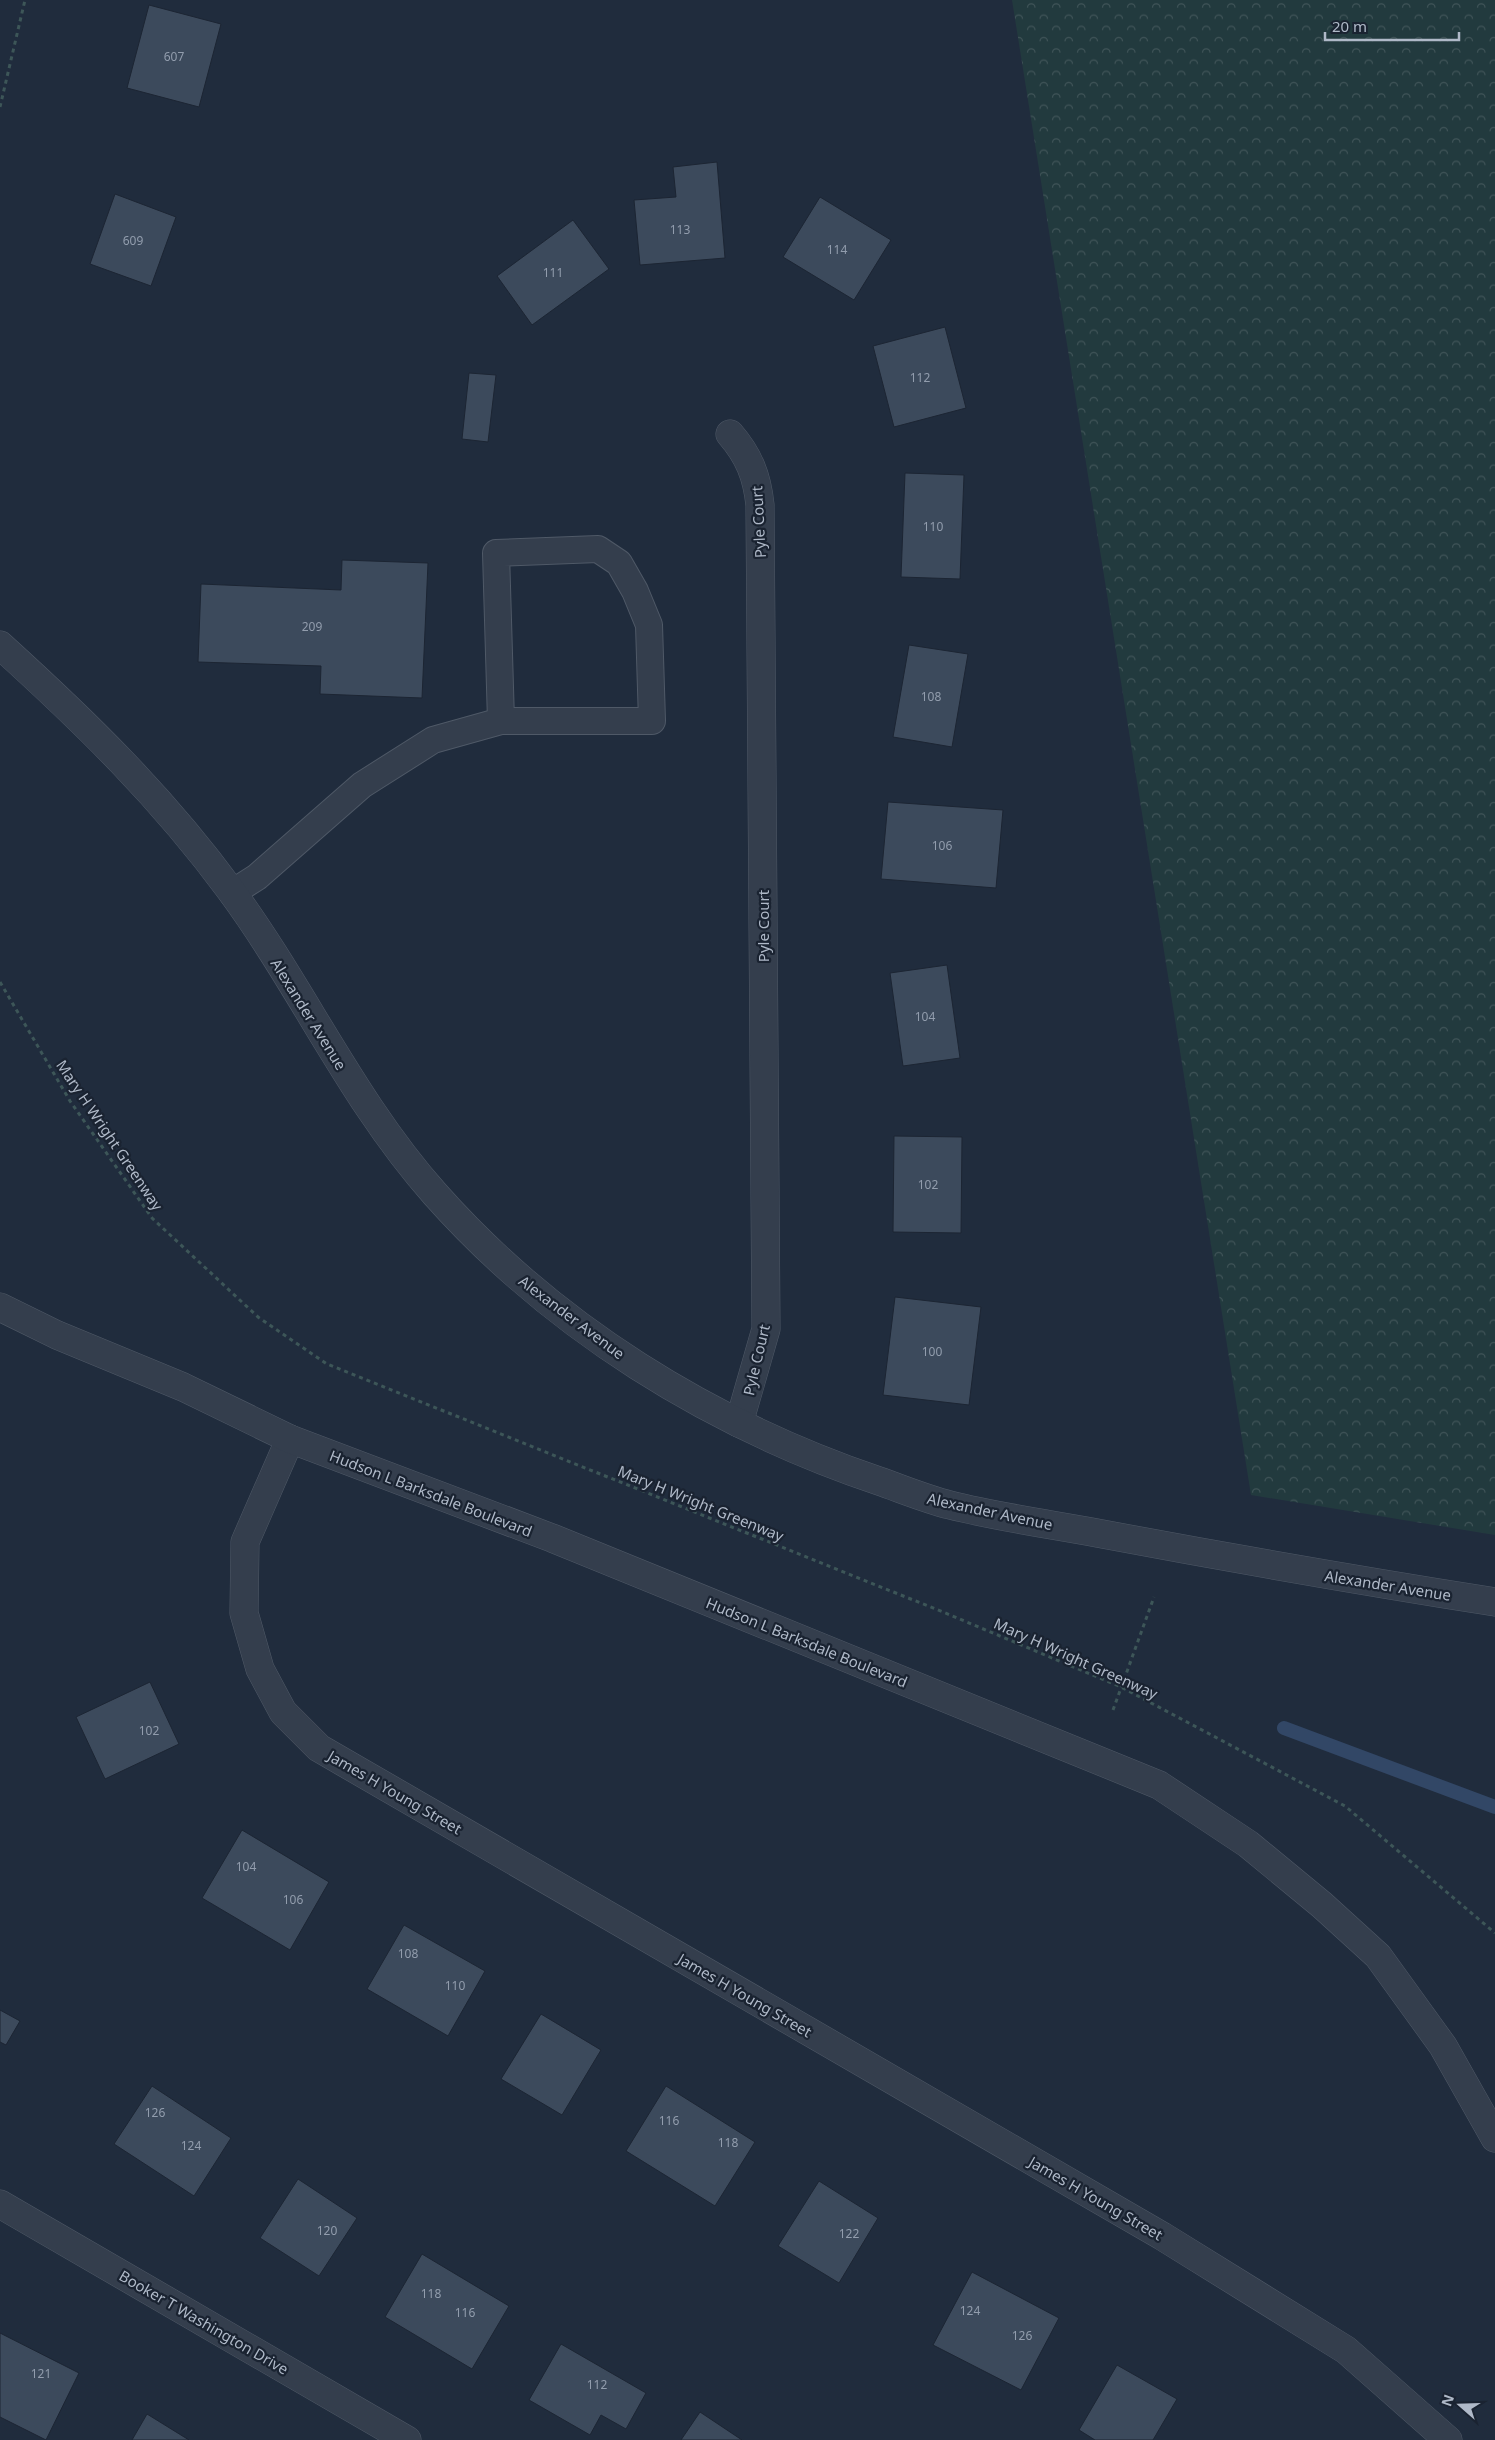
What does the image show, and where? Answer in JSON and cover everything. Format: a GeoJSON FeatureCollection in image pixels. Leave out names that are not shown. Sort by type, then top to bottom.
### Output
{"type":"FeatureCollection","features":[{"type":"Feature","properties":{"kind":"street","name":"Pyle Court"},"geometry":{"type":"LineString","coordinates":[[730,434],[752,466],[758,485],[760,514],[766,1329],[739,1423]]}},
{"type":"Feature","properties":{"kind":"street","name":"Alexander Avenue"},"geometry":{"type":"LineString","coordinates":[[0,645],[124,762],[180,825],[232,893],[279,964],[369,1111],[434,1193],[508,1268],[590,1335],[682,1392],[739,1423],[841,1469],[947,1504],[1266,1565],[1495,1602]]}},
{"type":"Feature","properties":{"kind":"street","name":"Hudson L Barksdale Boulevard"},"geometry":{"type":"LineString","coordinates":[[0,1307],[57,1335],[183,1387],[290,1439],[552,1538],[1159,1785],[1248,1844],[1322,1905],[1378,1956],[1443,2046],[1495,2138]]}},
{"type":"Feature","properties":{"kind":"street","name":"James H Young Street"},"geometry":{"type":"LineString","coordinates":[[290,1439],[245,1542],[244,1613],[260,1669],[282,1712],[319,1748],[1178,2247],[1346,2350],[1448,2440]]}},
{"type":"Feature","properties":{"kind":"street","name":"Booker T Washington Drive"},"geometry":{"type":"LineString","coordinates":[[0,2204],[407,2440]]}},
{"type":"Feature","properties":{"kind":"lane"},"geometry":{"type":"LineString","coordinates":[[232,893],[256,877],[362,785],[433,740],[501,721],[652,721],[649,625],[635,591],[619,563],[598,549],[496,553],[501,721]]}},
{"type":"Feature","properties":{"kind":"path"},"geometry":{"type":"LineString","coordinates":[[0,107],[25,0]]}},
{"type":"Feature","properties":{"kind":"path","name":"Mary H Wright Greenway"},"geometry":{"type":"LineString","coordinates":[[0,982],[70,1101],[152,1218],[258,1317],[327,1364],[944,1612],[1121,1686],[1345,1806],[1495,1933]]}},
{"type":"Feature","properties":{"kind":"path"},"geometry":{"type":"LineString","coordinates":[[1113,1710],[1154,1597]]}},
{"type":"Feature","properties":{"kind":"green space"},"geometry":{"type":"Polygon","coordinates":[[[1012,0],[1495,0],[1495,1535],[1251,1495],[1012,0]]]}},
{"type":"Feature","properties":{"kind":"building"},"geometry":{"type":"Polygon","coordinates":[[[149,5],[221,24],[199,107],[127,88],[149,5]]]}},
{"type":"Feature","properties":{"kind":"building"},"geometry":{"type":"Polygon","coordinates":[[[717,162],[725,258],[640,265],[634,200],[676,197],[673,167],[717,162]]]}},
{"type":"Feature","properties":{"kind":"building"},"geometry":{"type":"Polygon","coordinates":[[[115,194],[176,217],[151,286],[90,264],[115,194]]]}},
{"type":"Feature","properties":{"kind":"building"},"geometry":{"type":"Polygon","coordinates":[[[820,197],[891,240],[854,300],[783,257],[820,197]]]}},
{"type":"Feature","properties":{"kind":"building"},"geometry":{"type":"Polygon","coordinates":[[[573,220],[609,269],[532,325],[497,276],[573,220]]]}},
{"type":"Feature","properties":{"kind":"building"},"geometry":{"type":"Polygon","coordinates":[[[945,327],[966,408],[894,427],[873,346],[945,327]]]}},
{"type":"Feature","properties":{"kind":"building"},"geometry":{"type":"Polygon","coordinates":[[[469,373],[496,375],[488,442],[462,439],[469,373]]]}},
{"type":"Feature","properties":{"kind":"building"},"geometry":{"type":"Polygon","coordinates":[[[905,473],[964,475],[960,579],[901,577],[905,473]]]}},
{"type":"Feature","properties":{"kind":"building"},"geometry":{"type":"Polygon","coordinates":[[[342,560],[428,563],[422,698],[320,694],[321,666],[198,662],[201,584],[341,590],[342,560]]]}},
{"type":"Feature","properties":{"kind":"building"},"geometry":{"type":"Polygon","coordinates":[[[909,645],[968,654],[952,747],[893,737],[909,645]]]}},
{"type":"Feature","properties":{"kind":"building"},"geometry":{"type":"Polygon","coordinates":[[[888,802],[1003,810],[996,888],[881,879],[888,802]]]}},
{"type":"Feature","properties":{"kind":"building"},"geometry":{"type":"Polygon","coordinates":[[[947,965],[960,1058],[903,1066],[890,973],[947,965]]]}},
{"type":"Feature","properties":{"kind":"building"},"geometry":{"type":"Polygon","coordinates":[[[894,1136],[962,1137],[961,1233],[893,1232],[894,1136]]]}},
{"type":"Feature","properties":{"kind":"building"},"geometry":{"type":"Polygon","coordinates":[[[895,1297],[981,1307],[969,1405],[883,1395],[895,1297]]]}},
{"type":"Feature","properties":{"kind":"building"},"geometry":{"type":"Polygon","coordinates":[[[150,1682],[179,1744],[105,1779],[76,1717],[150,1682]]]}},
{"type":"Feature","properties":{"kind":"building"},"geometry":{"type":"Polygon","coordinates":[[[242,1830],[329,1882],[290,1950],[202,1898],[242,1830]]]}},
{"type":"Feature","properties":{"kind":"building"},"geometry":{"type":"Polygon","coordinates":[[[404,1925],[485,1971],[448,2036],[367,1989],[404,1925]]]}},
{"type":"Feature","properties":{"kind":"building"},"geometry":{"type":"Polygon","coordinates":[[[0,2010],[20,2021],[6,2045],[0,2042],[0,2010]]]}},
{"type":"Feature","properties":{"kind":"building"},"geometry":{"type":"Polygon","coordinates":[[[541,2014],[601,2050],[562,2115],[501,2079],[541,2014]]]}},
{"type":"Feature","properties":{"kind":"building"},"geometry":{"type":"Polygon","coordinates":[[[152,2086],[231,2138],[194,2196],[114,2144],[152,2086]]]}},
{"type":"Feature","properties":{"kind":"building"},"geometry":{"type":"Polygon","coordinates":[[[666,2086],[755,2142],[715,2206],[626,2151],[666,2086]]]}},
{"type":"Feature","properties":{"kind":"building"},"geometry":{"type":"Polygon","coordinates":[[[298,2179],[357,2218],[319,2276],[260,2238],[298,2179]]]}},
{"type":"Feature","properties":{"kind":"building"},"geometry":{"type":"Polygon","coordinates":[[[819,2181],[878,2218],[839,2283],[778,2246],[819,2181]]]}},
{"type":"Feature","properties":{"kind":"building"},"geometry":{"type":"Polygon","coordinates":[[[422,2254],[509,2306],[472,2369],[385,2317],[422,2254]]]}},
{"type":"Feature","properties":{"kind":"building"},"geometry":{"type":"Polygon","coordinates":[[[972,2272],[1059,2318],[1021,2390],[933,2345],[972,2272]]]}},
{"type":"Feature","properties":{"kind":"building"},"geometry":{"type":"Polygon","coordinates":[[[0,2333],[79,2373],[46,2440],[0,2417],[0,2333]]]}},
{"type":"Feature","properties":{"kind":"building"},"geometry":{"type":"Polygon","coordinates":[[[561,2344],[646,2393],[626,2429],[601,2415],[590,2435],[529,2400],[561,2344]]]}},
{"type":"Feature","properties":{"kind":"building"},"geometry":{"type":"Polygon","coordinates":[[[1117,2365],[1177,2399],[1153,2440],[1095,2440],[1079,2430],[1117,2365]]]}},
{"type":"Feature","properties":{"kind":"building"},"geometry":{"type":"Polygon","coordinates":[[[700,2412],[742,2440],[681,2440],[700,2412]]]}},
{"type":"Feature","properties":{"kind":"building"},"geometry":{"type":"Polygon","coordinates":[[[147,2414],[189,2440],[132,2440],[147,2414]]]}},
{"type":"Feature","properties":{"kind":"waterway"},"geometry":{"type":"LineString","coordinates":[[1284,1728],[1495,1807]]}}]}
